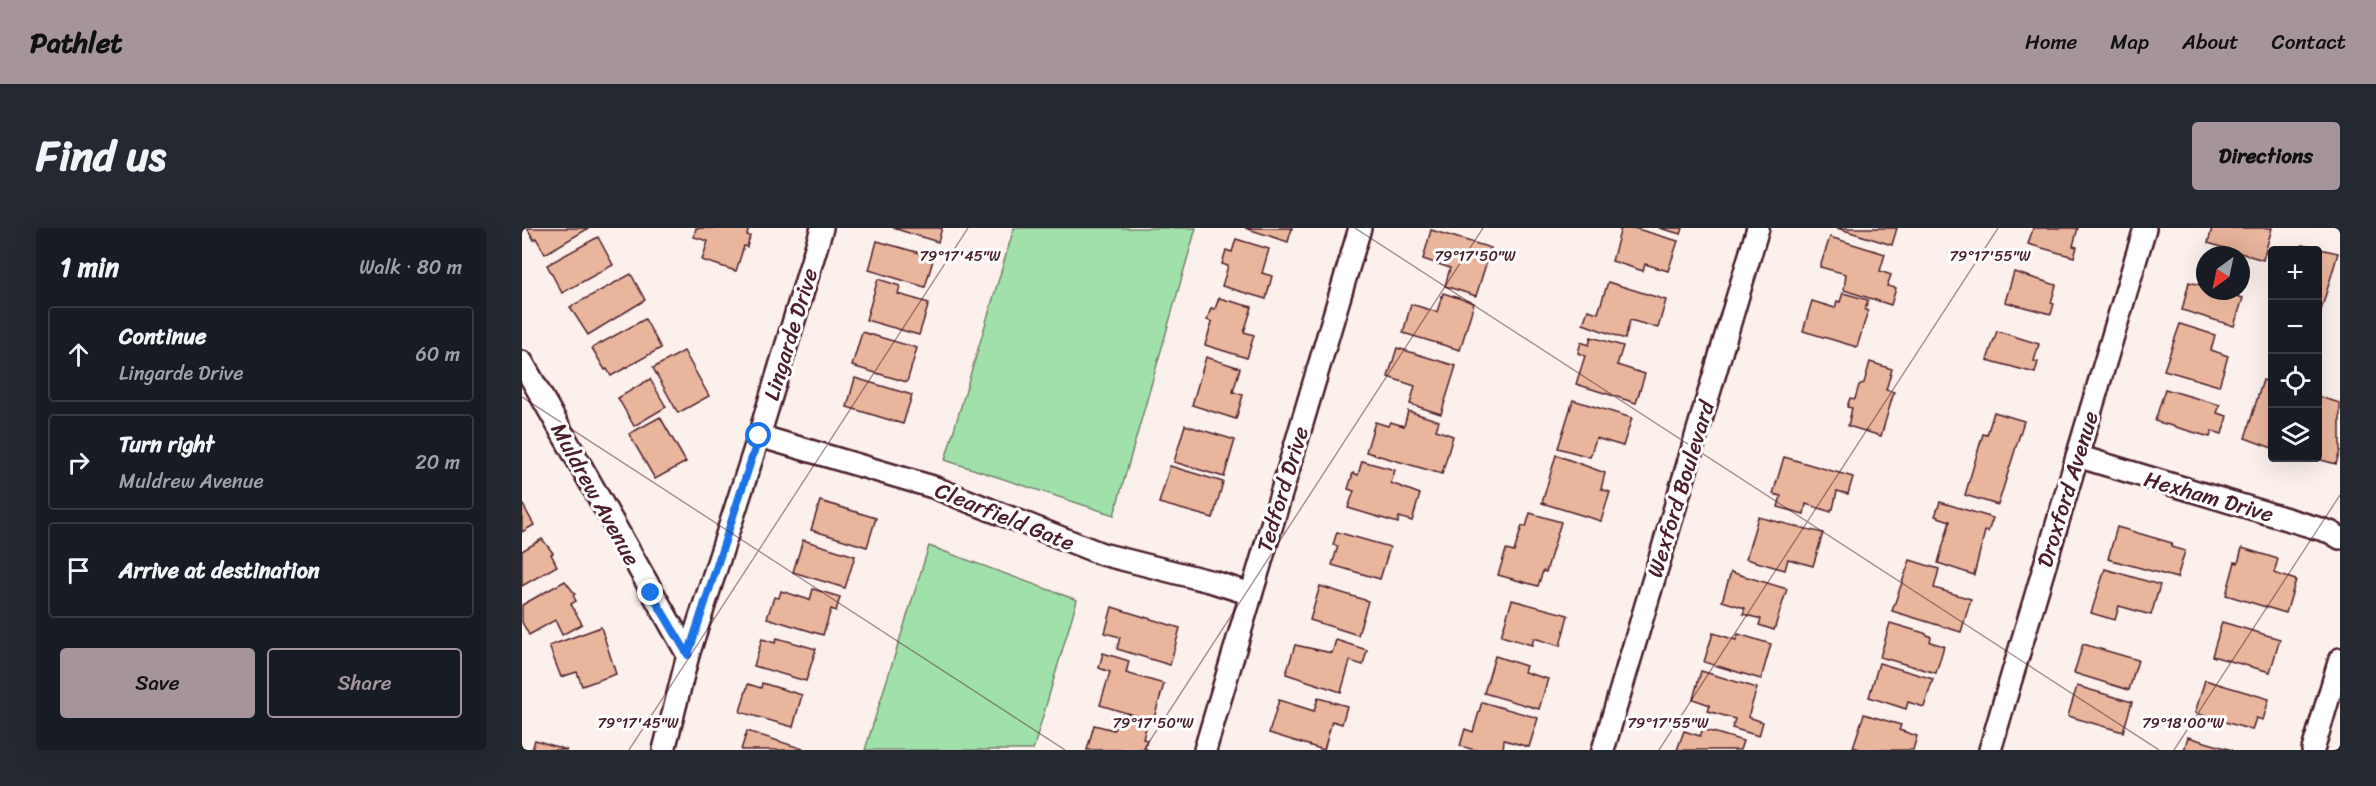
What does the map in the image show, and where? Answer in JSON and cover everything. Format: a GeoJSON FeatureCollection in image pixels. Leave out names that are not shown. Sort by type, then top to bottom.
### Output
{"type":"FeatureCollection","features":[{"type":"Feature","properties":{"kind":"street","name":"Lingarde Drive"},"geometry":{"type":"LineString","coordinates":[[664,750],[688,655],[759,436],[822,228]]}},
{"type":"Feature","properties":{"kind":"street","name":"Tedford Drive"},"geometry":{"type":"LineString","coordinates":[[1205,750],[1360,228]]}},
{"type":"Feature","properties":{"kind":"street","name":"Wexford Boulevard"},"geometry":{"type":"LineString","coordinates":[[1603,750],[1758,228]]}},
{"type":"Feature","properties":{"kind":"street","name":"Droxford Avenue"},"geometry":{"type":"LineString","coordinates":[[1990,750],[2145,228]]}},
{"type":"Feature","properties":{"kind":"street","name":"Muldrew Avenue"},"geometry":{"type":"LineString","coordinates":[[522,363],[688,655]]}},
{"type":"Feature","properties":{"kind":"street","name":"Clearfield Gate"},"geometry":{"type":"LineString","coordinates":[[759,436],[933,487],[1102,554],[1251,594]]}},
{"type":"Feature","properties":{"kind":"street","name":"Hexham Drive"},"geometry":{"type":"LineString","coordinates":[[2077,456],[2330,532],[2340,538]]}},
{"type":"Feature","properties":{"kind":"street"},"geometry":{"type":"LineString","coordinates":[[2313,750],[2340,659]]}},
{"type":"Feature","properties":{"kind":"green space"},"geometry":{"type":"Polygon","coordinates":[[[1014,228],[1196,228],[1114,515],[945,460],[1014,228]]]}},
{"type":"Feature","properties":{"kind":"green space"},"geometry":{"type":"Polygon","coordinates":[[[929,546],[1077,600],[1033,750],[865,750],[929,546]]]}},
{"type":"Feature","properties":{"kind":"building"},"geometry":{"type":"Polygon","coordinates":[[[527,228],[589,228],[545,254],[527,228]]]}},
{"type":"Feature","properties":{"kind":"building"},"geometry":{"type":"Polygon","coordinates":[[[696,228],[749,228],[747,235],[750,236],[747,247],[744,246],[736,271],[702,260],[708,241],[694,237],[696,228]]]}},
{"type":"Feature","properties":{"kind":"building"},"geometry":{"type":"Polygon","coordinates":[[[893,228],[942,228],[938,242],[893,228]]]}},
{"type":"Feature","properties":{"kind":"building"},"geometry":{"type":"Polygon","coordinates":[[[1245,228],[1292,228],[1288,242],[1245,228]]]}},
{"type":"Feature","properties":{"kind":"building"},"geometry":{"type":"Polygon","coordinates":[[[1621,228],[1634,228],[1678,241],[1668,271],[1645,264],[1643,271],[1612,261],[1621,228]]]}},
{"type":"Feature","properties":{"kind":"building"},"geometry":{"type":"Polygon","coordinates":[[[1659,228],[1683,228],[1681,234],[1659,228]]]}},
{"type":"Feature","properties":{"kind":"building"},"geometry":{"type":"Polygon","coordinates":[[[1837,228],[1897,228],[1892,245],[1837,228]]]}},
{"type":"Feature","properties":{"kind":"building"},"geometry":{"type":"Polygon","coordinates":[[[2033,228],[2078,228],[2073,246],[2077,247],[2074,257],[2028,244],[2033,228]]]}},
{"type":"Feature","properties":{"kind":"building"},"geometry":{"type":"Polygon","coordinates":[[[2212,228],[2272,228],[2263,260],[2250,256],[2250,246],[2218,246],[2208,243],[2212,228]]]}},
{"type":"Feature","properties":{"kind":"building"},"geometry":{"type":"Polygon","coordinates":[[[1431,230],[1491,248],[1476,296],[1445,286],[1450,268],[1423,259],[1431,230]]]}},
{"type":"Feature","properties":{"kind":"building"},"geometry":{"type":"Polygon","coordinates":[[[598,237],[613,265],[562,293],[547,265],[598,237]]]}},
{"type":"Feature","properties":{"kind":"building"},"geometry":{"type":"Polygon","coordinates":[[[1830,237],[1885,254],[1880,271],[1891,275],[1887,286],[1896,288],[1891,305],[1844,290],[1846,274],[1820,267],[1830,237]]]}},
{"type":"Feature","properties":{"kind":"building"},"geometry":{"type":"Polygon","coordinates":[[[1236,239],[1269,249],[1262,273],[1272,276],[1266,299],[1222,286],[1228,266],[1222,264],[1226,250],[1232,252],[1236,239]]]}},
{"type":"Feature","properties":{"kind":"building"},"geometry":{"type":"Polygon","coordinates":[[[877,241],[934,257],[925,287],[869,270],[877,241]]]}},
{"type":"Feature","properties":{"kind":"building"},"geometry":{"type":"Polygon","coordinates":[[[2322,249],[2338,253],[2322,307],[2322,249]]]}},
{"type":"Feature","properties":{"kind":"building"},"geometry":{"type":"Polygon","coordinates":[[[2014,272],[2056,285],[2051,303],[2054,304],[2051,314],[2005,302],[2014,272]]]}},
{"type":"Feature","properties":{"kind":"building"},"geometry":{"type":"Polygon","coordinates":[[[631,274],[645,300],[588,335],[570,307],[631,274]]]}},
{"type":"Feature","properties":{"kind":"building"},"geometry":{"type":"Polygon","coordinates":[[[878,279],[900,286],[898,294],[929,303],[919,335],[866,320],[878,279]]]}},
{"type":"Feature","properties":{"kind":"building"},"geometry":{"type":"Polygon","coordinates":[[[1608,282],[1666,300],[1658,328],[1630,320],[1625,339],[1583,324],[1588,310],[1598,313],[1608,282]]]}},
{"type":"Feature","properties":{"kind":"building"},"geometry":{"type":"Polygon","coordinates":[[[2189,282],[2196,284],[2196,300],[2242,300],[2234,326],[2182,310],[2189,282]]]}},
{"type":"Feature","properties":{"kind":"building"},"geometry":{"type":"Polygon","coordinates":[[[1443,293],[1474,303],[1460,350],[1403,333],[1411,304],[1437,312],[1443,293]]]}},
{"type":"Feature","properties":{"kind":"building"},"geometry":{"type":"Polygon","coordinates":[[[1843,293],[1868,300],[1865,310],[1868,311],[1857,347],[1803,331],[1812,301],[1835,308],[1843,293]]]}},
{"type":"Feature","properties":{"kind":"building"},"geometry":{"type":"Polygon","coordinates":[[[1219,298],[1252,307],[1244,332],[1254,335],[1247,358],[1205,345],[1212,322],[1207,320],[1211,308],[1215,309],[1219,298]]]}},
{"type":"Feature","properties":{"kind":"building"},"geometry":{"type":"Polygon","coordinates":[[[645,319],[661,348],[611,376],[592,348],[645,319]]]}},
{"type":"Feature","properties":{"kind":"building"},"geometry":{"type":"Polygon","coordinates":[[[2180,324],[2215,335],[2211,350],[2228,356],[2219,386],[2164,370],[2180,324]]]}},
{"type":"Feature","properties":{"kind":"building"},"geometry":{"type":"Polygon","coordinates":[[[1997,331],[2039,344],[2034,361],[2038,362],[2035,373],[1987,360],[1997,331]]]}},
{"type":"Feature","properties":{"kind":"building"},"geometry":{"type":"Polygon","coordinates":[[[862,332],[917,348],[907,382],[852,366],[862,332]]]}},
{"type":"Feature","properties":{"kind":"building"},"geometry":{"type":"Polygon","coordinates":[[[1591,337],[1623,346],[1617,365],[1645,374],[1636,403],[1576,384],[1585,356],[1578,353],[1581,342],[1589,345],[1591,337]]]}},
{"type":"Feature","properties":{"kind":"building"},"geometry":{"type":"Polygon","coordinates":[[[1397,348],[1456,366],[1441,414],[1410,404],[1415,386],[1388,377],[1397,348]]]}},
{"type":"Feature","properties":{"kind":"building"},"geometry":{"type":"Polygon","coordinates":[[[684,351],[709,396],[678,413],[653,368],[684,351]]]}},
{"type":"Feature","properties":{"kind":"building"},"geometry":{"type":"Polygon","coordinates":[[[1206,357],[1240,368],[1233,392],[1243,395],[1236,419],[1192,405],[1206,357]]]}},
{"type":"Feature","properties":{"kind":"building"},"geometry":{"type":"Polygon","coordinates":[[[1870,362],[1892,369],[1886,390],[1894,392],[1881,436],[1848,426],[1852,408],[1847,407],[1850,398],[1855,399],[1859,385],[1864,383],[1870,362]]]}},
{"type":"Feature","properties":{"kind":"building"},"geometry":{"type":"Polygon","coordinates":[[[855,378],[912,395],[903,424],[847,407],[855,378]]]}},
{"type":"Feature","properties":{"kind":"building"},"geometry":{"type":"Polygon","coordinates":[[[650,379],[666,407],[634,426],[618,398],[650,379]]]}},
{"type":"Feature","properties":{"kind":"building"},"geometry":{"type":"Polygon","coordinates":[[[2263,380],[2268,382],[2268,447],[2245,438],[2263,380]]]}},
{"type":"Feature","properties":{"kind":"building"},"geometry":{"type":"Polygon","coordinates":[[[2165,389],[2220,405],[2217,413],[2227,416],[2222,434],[2212,431],[2210,437],[2155,421],[2165,389]]]}},
{"type":"Feature","properties":{"kind":"building"},"geometry":{"type":"Polygon","coordinates":[[[2322,398],[2340,403],[2340,451],[2336,464],[2322,460],[2322,398]]]}},
{"type":"Feature","properties":{"kind":"building"},"geometry":{"type":"Polygon","coordinates":[[[1573,400],[1632,418],[1623,446],[1596,438],[1590,457],[1558,448],[1573,400]]]}},
{"type":"Feature","properties":{"kind":"building"},"geometry":{"type":"Polygon","coordinates":[[[1408,411],[1439,421],[1436,430],[1453,436],[1442,474],[1366,452],[1375,422],[1388,426],[1390,422],[1404,426],[1408,411]]]}},
{"type":"Feature","properties":{"kind":"building"},"geometry":{"type":"Polygon","coordinates":[[[1994,412],[2024,421],[1998,505],[1965,495],[1983,434],[1987,435],[1994,412]]]}},
{"type":"Feature","properties":{"kind":"building"},"geometry":{"type":"Polygon","coordinates":[[[660,417],[686,462],[655,479],[629,434],[660,417]]]}},
{"type":"Feature","properties":{"kind":"building"},"geometry":{"type":"Polygon","coordinates":[[[1185,425],[1235,440],[1224,477],[1174,462],[1185,425]]]}},
{"type":"Feature","properties":{"kind":"building"},"geometry":{"type":"Polygon","coordinates":[[[1556,455],[1605,473],[1601,489],[1610,492],[1601,521],[1542,503],[1556,455]]]}},
{"type":"Feature","properties":{"kind":"building"},"geometry":{"type":"Polygon","coordinates":[[[1784,457],[1853,477],[1848,494],[1837,491],[1831,512],[1806,504],[1804,514],[1778,507],[1781,496],[1773,494],[1784,457]]]}},
{"type":"Feature","properties":{"kind":"building"},"geometry":{"type":"Polygon","coordinates":[[[1362,461],[1395,470],[1391,483],[1420,494],[1412,521],[1399,517],[1398,523],[1348,508],[1354,491],[1348,489],[1353,473],[1358,475],[1362,461]]]}},
{"type":"Feature","properties":{"kind":"building"},"geometry":{"type":"Polygon","coordinates":[[[1170,466],[1223,482],[1213,518],[1159,503],[1170,466]]]}},
{"type":"Feature","properties":{"kind":"building"},"geometry":{"type":"Polygon","coordinates":[[[820,501],[876,518],[867,547],[811,530],[820,501]]]}},
{"type":"Feature","properties":{"kind":"building"},"geometry":{"type":"Polygon","coordinates":[[[1940,502],[1993,518],[1988,532],[1985,531],[1974,575],[1938,563],[1950,521],[1935,516],[1940,502]]]}},
{"type":"Feature","properties":{"kind":"building"},"geometry":{"type":"Polygon","coordinates":[[[522,503],[534,525],[522,532],[522,503]]]}},
{"type":"Feature","properties":{"kind":"building"},"geometry":{"type":"Polygon","coordinates":[[[1530,513],[1561,522],[1546,572],[1543,571],[1538,586],[1498,575],[1506,550],[1514,552],[1522,526],[1526,527],[1530,513]]]}},
{"type":"Feature","properties":{"kind":"building"},"geometry":{"type":"Polygon","coordinates":[[[1758,517],[1823,533],[1813,566],[1788,559],[1785,570],[1746,559],[1758,517]]]}},
{"type":"Feature","properties":{"kind":"building"},"geometry":{"type":"Polygon","coordinates":[[[2117,527],[2172,543],[2171,547],[2185,551],[2177,578],[2108,559],[2117,527]]]}},
{"type":"Feature","properties":{"kind":"building"},"geometry":{"type":"Polygon","coordinates":[[[1337,532],[1390,547],[1380,579],[1332,565],[1338,546],[1333,545],[1337,532]]]}},
{"type":"Feature","properties":{"kind":"building"},"geometry":{"type":"Polygon","coordinates":[[[542,539],[553,553],[551,554],[557,566],[522,586],[522,551],[542,539]]]}},
{"type":"Feature","properties":{"kind":"building"},"geometry":{"type":"Polygon","coordinates":[[[803,540],[855,556],[845,588],[793,572],[803,540]]]}},
{"type":"Feature","properties":{"kind":"building"},"geometry":{"type":"Polygon","coordinates":[[[2242,548],[2278,559],[2274,573],[2296,580],[2286,613],[2226,595],[2235,562],[2238,563],[2242,548]]]}},
{"type":"Feature","properties":{"kind":"building"},"geometry":{"type":"Polygon","coordinates":[[[1910,560],[1939,569],[1934,588],[1971,599],[1961,632],[1892,611],[1910,560]]]}},
{"type":"Feature","properties":{"kind":"building"},"geometry":{"type":"Polygon","coordinates":[[[2105,569],[2160,585],[2151,615],[2119,606],[2115,620],[2091,613],[2105,569]]]}},
{"type":"Feature","properties":{"kind":"building"},"geometry":{"type":"Polygon","coordinates":[[[1731,572],[1787,589],[1774,630],[1759,625],[1761,619],[1743,614],[1745,608],[1722,601],[1731,572]]]}},
{"type":"Feature","properties":{"kind":"building"},"geometry":{"type":"Polygon","coordinates":[[[565,581],[575,594],[573,595],[576,601],[571,604],[582,624],[562,635],[555,620],[529,635],[522,622],[522,605],[565,581]]]}},
{"type":"Feature","properties":{"kind":"building"},"geometry":{"type":"Polygon","coordinates":[[[1320,586],[1368,601],[1358,635],[1310,620],[1320,586]]]}},
{"type":"Feature","properties":{"kind":"building"},"geometry":{"type":"Polygon","coordinates":[[[813,589],[840,597],[836,611],[831,609],[823,635],[767,618],[774,597],[779,598],[781,591],[810,600],[813,589]]]}},
{"type":"Feature","properties":{"kind":"building"},"geometry":{"type":"Polygon","coordinates":[[[1512,600],[1568,615],[1560,646],[1534,638],[1532,645],[1501,636],[1512,600]]]}},
{"type":"Feature","properties":{"kind":"building"},"geometry":{"type":"Polygon","coordinates":[[[1112,607],[1180,628],[1170,665],[1117,649],[1120,637],[1105,633],[1112,607]]]}},
{"type":"Feature","properties":{"kind":"building"},"geometry":{"type":"Polygon","coordinates":[[[2222,622],[2280,639],[2270,672],[2212,656],[2222,622]]]}},
{"type":"Feature","properties":{"kind":"building"},"geometry":{"type":"Polygon","coordinates":[[[1890,623],[1924,633],[1931,637],[1930,642],[1944,646],[1936,673],[1880,657],[1890,623]]]}},
{"type":"Feature","properties":{"kind":"building"},"geometry":{"type":"Polygon","coordinates":[[[601,627],[616,674],[582,686],[577,672],[561,677],[549,646],[601,627]]]}},
{"type":"Feature","properties":{"kind":"building"},"geometry":{"type":"Polygon","coordinates":[[[1713,633],[1736,640],[1738,634],[1771,644],[1761,679],[1704,662],[1713,633]]]}},
{"type":"Feature","properties":{"kind":"building"},"geometry":{"type":"Polygon","coordinates":[[[777,638],[816,649],[806,681],[754,666],[762,639],[775,643],[777,638]]]}},
{"type":"Feature","properties":{"kind":"building"},"geometry":{"type":"Polygon","coordinates":[[[1336,640],[1367,650],[1363,665],[1350,661],[1341,692],[1286,674],[1295,645],[1332,653],[1336,640]]]}},
{"type":"Feature","properties":{"kind":"building"},"geometry":{"type":"Polygon","coordinates":[[[2083,644],[2138,660],[2129,690],[2074,673],[2083,644]]]}},
{"type":"Feature","properties":{"kind":"building"},"geometry":{"type":"Polygon","coordinates":[[[1103,653],[1129,661],[1126,673],[1164,684],[1153,721],[1100,705],[1110,672],[1099,668],[1103,653]]]}},
{"type":"Feature","properties":{"kind":"building"},"geometry":{"type":"Polygon","coordinates":[[[1495,656],[1526,666],[1524,672],[1548,679],[1539,709],[1484,693],[1495,656]]]}},
{"type":"Feature","properties":{"kind":"building"},"geometry":{"type":"Polygon","coordinates":[[[1879,663],[1933,679],[1924,707],[1908,702],[1906,709],[1869,697],[1879,663]]]}},
{"type":"Feature","properties":{"kind":"building"},"geometry":{"type":"Polygon","coordinates":[[[1701,671],[1757,688],[1748,717],[1763,722],[1759,736],[1732,728],[1735,719],[1708,711],[1710,705],[1693,699],[1701,671]]]}},
{"type":"Feature","properties":{"kind":"building"},"geometry":{"type":"Polygon","coordinates":[[[2205,680],[2269,699],[2263,720],[2256,718],[2252,730],[2195,713],[2205,680]]]}},
{"type":"Feature","properties":{"kind":"building"},"geometry":{"type":"Polygon","coordinates":[[[762,683],[802,695],[793,727],[740,712],[748,684],[761,688],[762,683]]]}},
{"type":"Feature","properties":{"kind":"building"},"geometry":{"type":"Polygon","coordinates":[[[2077,686],[2132,702],[2123,732],[2068,716],[2077,686]]]}},
{"type":"Feature","properties":{"kind":"building"},"geometry":{"type":"Polygon","coordinates":[[[1318,698],[1347,706],[1342,724],[1332,721],[1324,750],[1269,733],[1279,700],[1314,711],[1318,698]]]}},
{"type":"Feature","properties":{"kind":"building"},"geometry":{"type":"Polygon","coordinates":[[[1482,702],[1538,718],[1529,747],[1504,740],[1503,750],[1475,750],[1460,746],[1465,729],[1473,732],[1482,702]]]}},
{"type":"Feature","properties":{"kind":"building"},"geometry":{"type":"Polygon","coordinates":[[[1864,714],[1901,725],[1899,730],[1917,736],[1913,750],[1863,750],[1853,747],[1864,714]]]}},
{"type":"Feature","properties":{"kind":"building"},"geometry":{"type":"Polygon","coordinates":[[[1118,715],[1147,724],[1143,739],[1147,740],[1145,748],[1148,750],[1087,750],[1094,725],[1114,730],[1118,715]]]}},
{"type":"Feature","properties":{"kind":"building"},"geometry":{"type":"Polygon","coordinates":[[[1703,729],[1743,741],[1740,750],[1677,750],[1684,731],[1700,736],[1703,729]]]}},
{"type":"Feature","properties":{"kind":"building"},"geometry":{"type":"Polygon","coordinates":[[[747,731],[803,749],[803,750],[741,750],[747,731]]]}},
{"type":"Feature","properties":{"kind":"building"},"geometry":{"type":"Polygon","coordinates":[[[2188,737],[2232,750],[2184,750],[2188,737]]]}},
{"type":"Feature","properties":{"kind":"building"},"geometry":{"type":"Polygon","coordinates":[[[535,740],[567,750],[532,750],[535,740]]]}},
{"type":"Feature","properties":{"kind":"route"},"geometry":{"type":"LineString","coordinates":[[651,593],[688,655],[759,436]]}}]}
